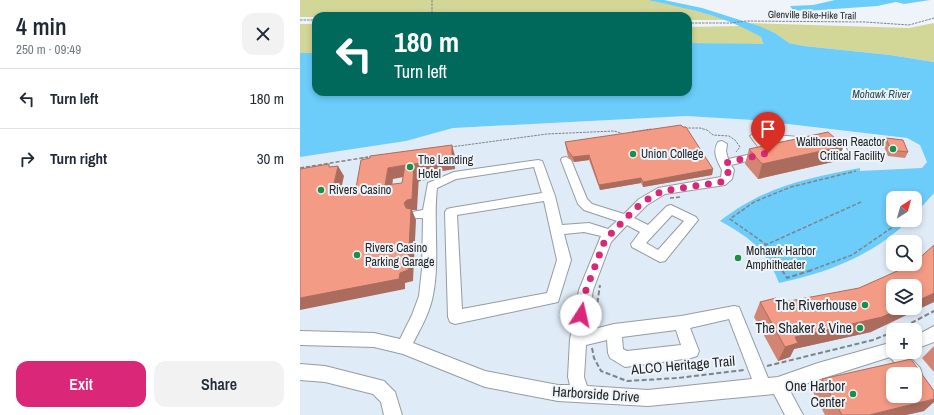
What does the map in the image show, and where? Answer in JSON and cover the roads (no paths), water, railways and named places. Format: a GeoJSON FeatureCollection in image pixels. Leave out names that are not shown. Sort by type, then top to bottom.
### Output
{"type":"FeatureCollection","features":[{"type":"Feature","properties":{"kind":"street"},"geometry":{"type":"LineString","coordinates":[[775,152],[755,136],[839,144],[844,155]]}},
{"type":"Feature","properties":{"kind":"street"},"geometry":{"type":"LineString","coordinates":[[725,163],[797,146],[799,140]]}},
{"type":"Feature","properties":{"kind":"street"},"geometry":{"type":"LineString","coordinates":[[580,394],[576,377],[586,338],[586,290],[605,240],[643,202],[662,191],[721,182],[726,179],[728,170],[720,155],[719,149],[722,144]]}},
{"type":"Feature","properties":{"kind":"street"},"geometry":{"type":"LineString","coordinates":[[566,160],[582,201],[588,207],[625,219],[649,231]]}},
{"type":"Feature","properties":{"kind":"street"},"geometry":{"type":"LineString","coordinates":[[404,347],[416,322],[425,297],[428,274],[432,186],[454,176],[538,163],[549,196],[564,260],[553,298],[455,318],[451,212],[549,196]]}},
{"type":"Feature","properties":{"kind":"street"},"geometry":{"type":"LineString","coordinates":[[416,215],[430,213]]}},
{"type":"Feature","properties":{"kind":"street"},"geometry":{"type":"LineString","coordinates":[[557,231],[582,226],[591,227],[610,235]]}},
{"type":"Feature","properties":{"kind":"street"},"geometry":{"type":"LineString","coordinates":[[586,338],[614,330],[681,323],[734,312],[771,386],[794,415]]}},
{"type":"Feature","properties":{"kind":"street"},"geometry":{"type":"LineString","coordinates":[[614,330],[616,353],[625,359],[691,351],[681,323]]}},
{"type":"Feature","properties":{"kind":"street"},"geometry":{"type":"LineString","coordinates":[[922,340],[928,338],[934,333]]}},
{"type":"Feature","properties":{"kind":"street","name":"Harborside Drive"},"geometry":{"type":"LineString","coordinates":[[300,338],[374,340],[404,347],[485,379],[558,393],[648,398],[771,386],[886,352]]}},
{"type":"Feature","properties":{"kind":"street"},"geometry":{"type":"LineString","coordinates":[[901,359],[908,367]]}},
{"type":"Feature","properties":{"kind":"street"},"geometry":{"type":"LineString","coordinates":[[300,372],[325,374],[378,387],[389,398],[394,415]]}},
{"type":"Feature","properties":{"kind":"water","name":"Mohawk River"},"geometry":{"type":"Polygon","coordinates":[[[647,0],[664,0],[702,8],[759,26],[775,33],[789,43],[804,46],[890,55],[934,62],[934,193],[922,206],[922,191],[886,191],[886,227],[901,227],[891,235],[886,235],[886,239],[881,243],[849,261],[815,274],[779,283],[763,253],[749,239],[720,221],[736,209],[769,192],[804,180],[860,168],[860,171],[922,168],[927,162],[920,145],[907,138],[753,120],[686,116],[453,128],[406,141],[300,157],[300,53],[312,53],[312,96],[692,96],[692,43],[763,44],[761,37],[734,23],[706,14],[647,0]]]}},
{"type":"Feature","properties":{"kind":"water"},"geometry":{"type":"Polygon","coordinates":[[[835,0],[930,0],[904,4],[896,2],[877,6],[806,11],[793,10],[790,6],[813,5],[835,0]]]}},
{"type":"Feature","properties":{"kind":"place","name":"Walthousen Reactor Critical Facility"},"geometry":{"type":"Point","coordinates":[893,149]}},
{"type":"Feature","properties":{"kind":"place","name":"Union College"},"geometry":{"type":"Point","coordinates":[633,154]}},
{"type":"Feature","properties":{"kind":"place","name":"The Landing Hotel"},"geometry":{"type":"Point","coordinates":[410,167]}},
{"type":"Feature","properties":{"kind":"place","name":"Rivers Casino"},"geometry":{"type":"Point","coordinates":[321,190]}},
{"type":"Feature","properties":{"kind":"place","name":"Rivers Casino Parking Garage"},"geometry":{"type":"Point","coordinates":[357,255]}},
{"type":"Feature","properties":{"kind":"place","name":"Mohawk Harbor Amphitheater"},"geometry":{"type":"Point","coordinates":[738,258]}},
{"type":"Feature","properties":{"kind":"place","name":"The Riverhouse"},"geometry":{"type":"Point","coordinates":[865,305]}},
{"type":"Feature","properties":{"kind":"place","name":"The Shaker & Vine"},"geometry":{"type":"Point","coordinates":[860,328]}},
{"type":"Feature","properties":{"kind":"place","name":"One Harbor Center"},"geometry":{"type":"Point","coordinates":[853,394]}}]}
